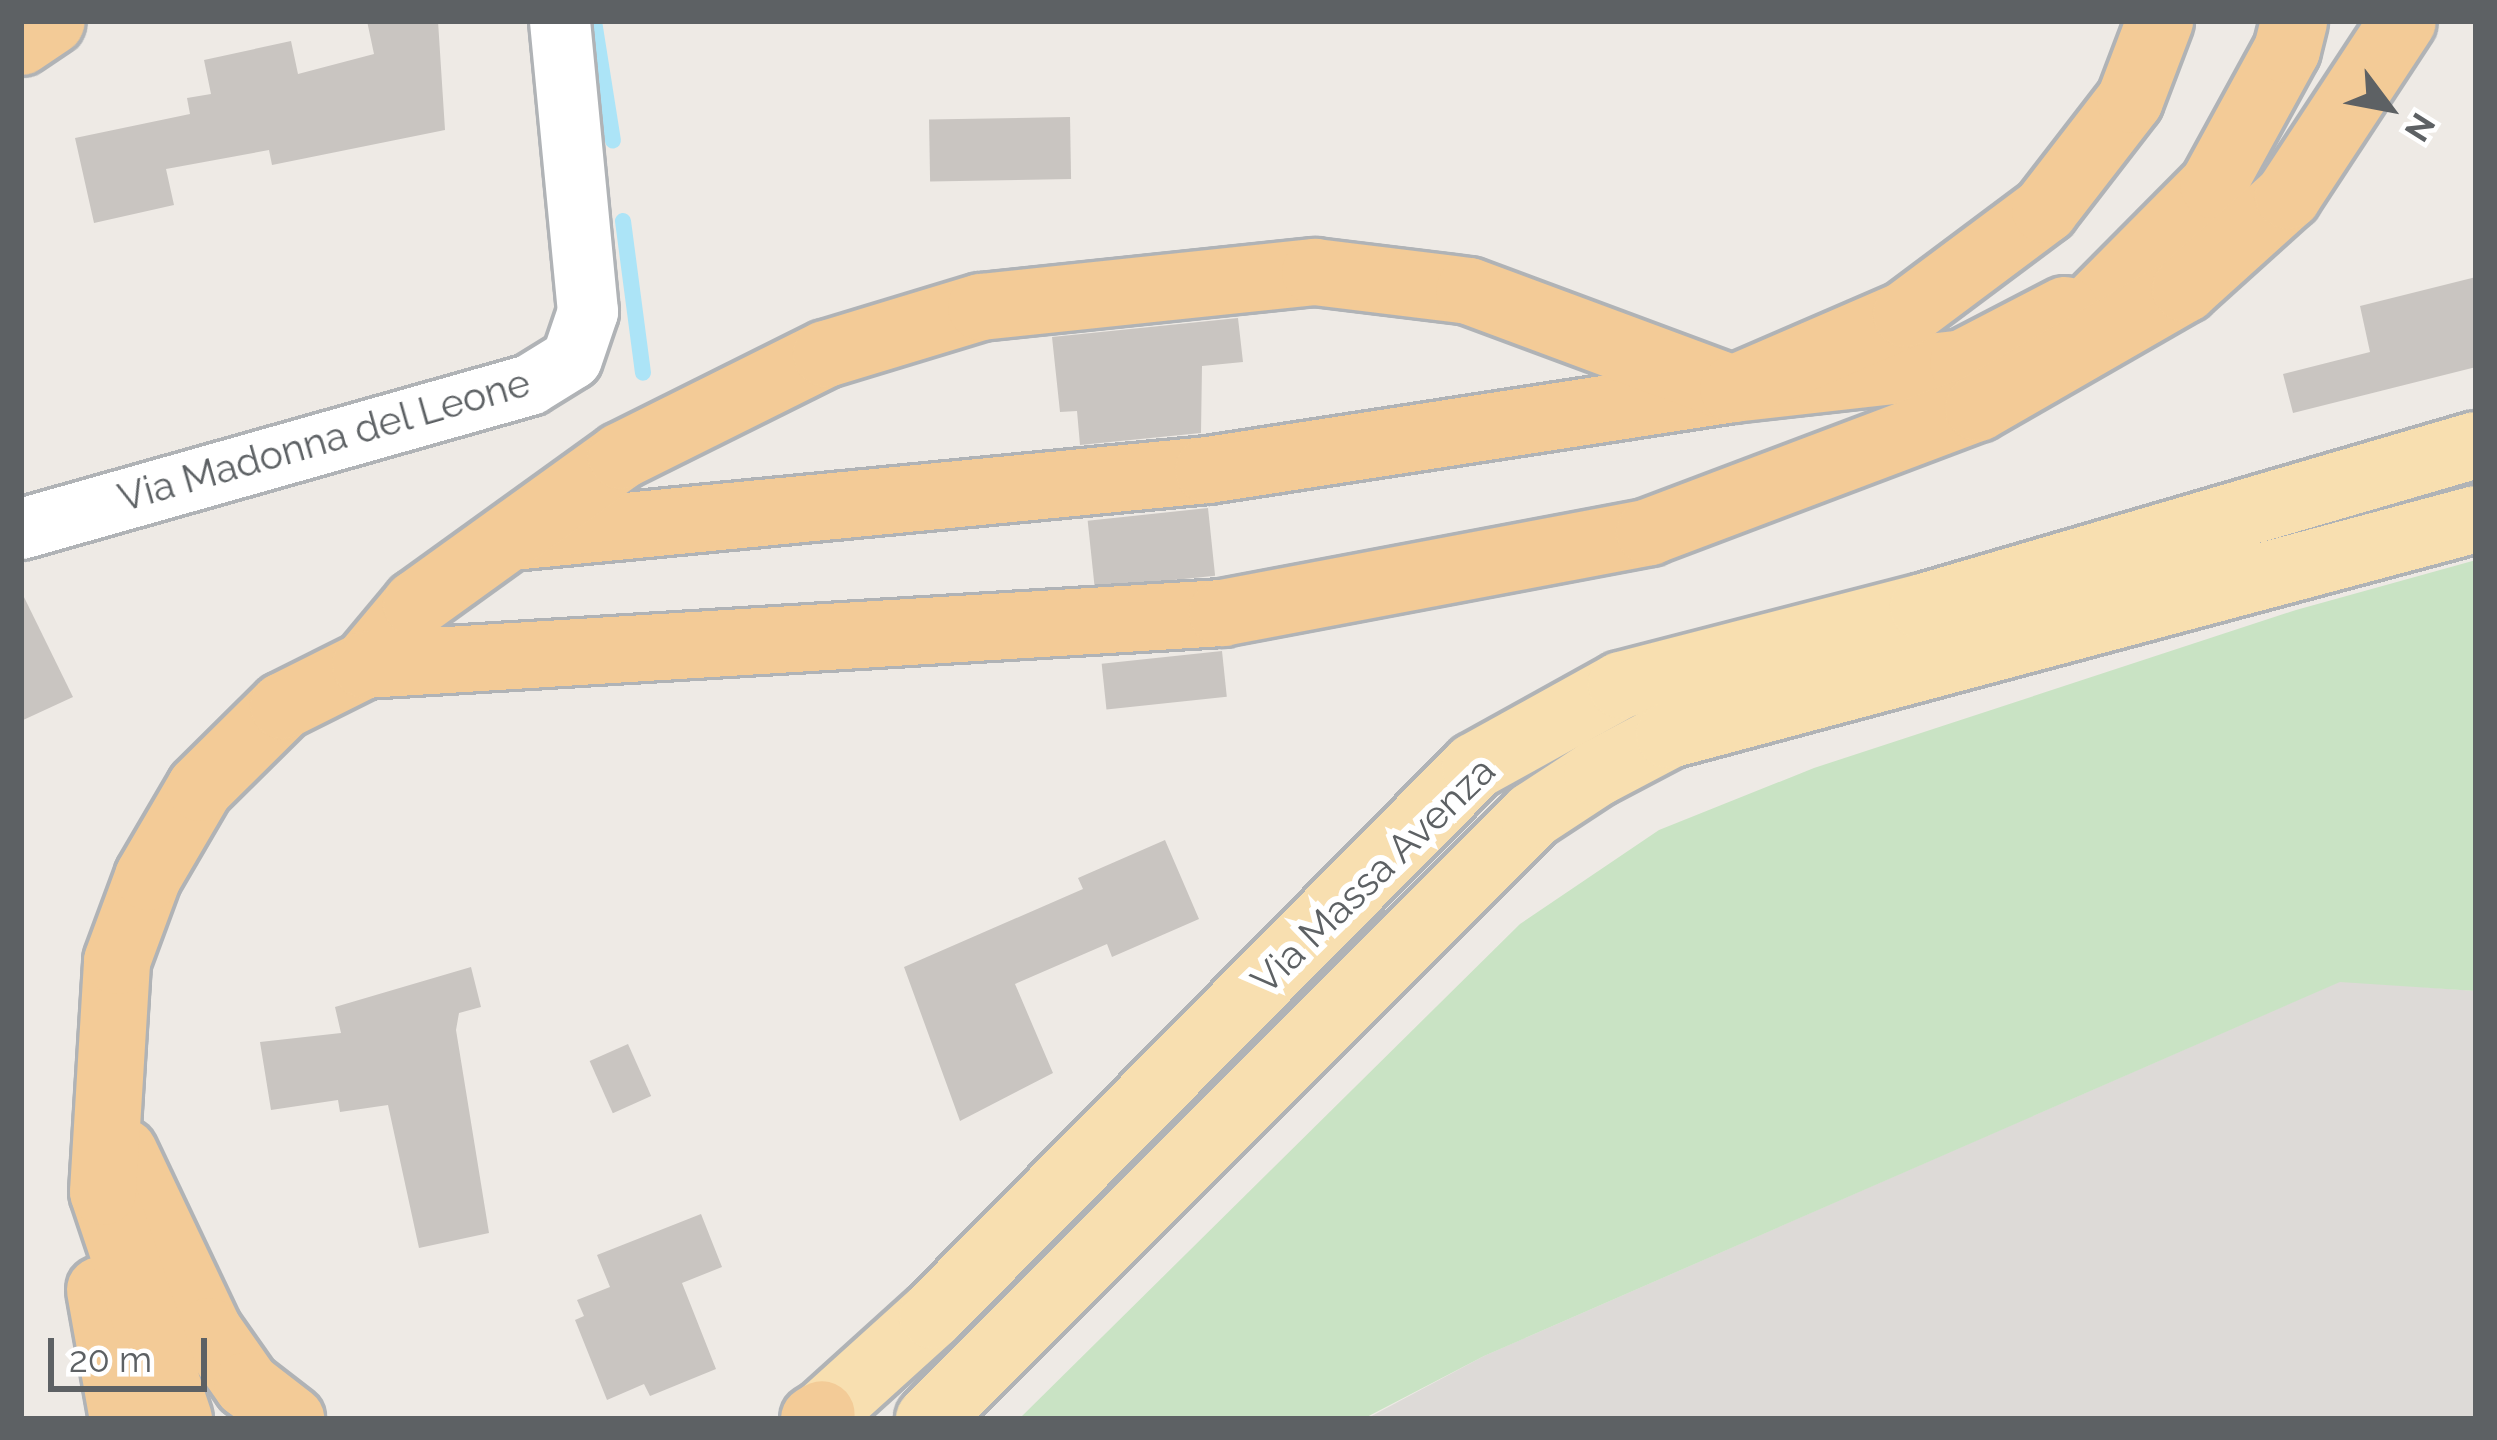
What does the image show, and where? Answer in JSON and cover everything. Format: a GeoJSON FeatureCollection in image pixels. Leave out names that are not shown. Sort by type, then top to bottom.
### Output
{"type":"FeatureCollection","features":[{"type":"Feature","properties":{"kind":"highway"},"geometry":{"type":"LineString","coordinates":[[21,42],[52,21]]}},
{"type":"Feature","properties":{"kind":"highway"},"geometry":{"type":"LineString","coordinates":[[365,665],[416,604],[621,457],[826,354],[981,307],[1316,272],[1469,291],[1732,389],[1906,314],[2045,210],[2130,100],[2160,21]]}},
{"type":"Feature","properties":{"kind":"highway"},"geometry":{"type":"LineString","coordinates":[[2006,393],[2213,185],[2288,50],[2294,21]]}},
{"type":"Feature","properties":{"kind":"highway"},"geometry":{"type":"LineString","coordinates":[[179,1419],[103,1192],[103,1105],[117,961],[148,877],[200,788],[283,706],[365,665],[1222,613],[1648,532],[2006,393],[2185,289],[2288,196],[2403,21]]}},
{"type":"Feature","properties":{"kind":"highway"},"geometry":{"type":"LineString","coordinates":[[508,537],[1208,470],[1732,389],[1964,363],[2116,284]]}},
{"type":"Feature","properties":{"kind":"highway"},"geometry":{"type":"LineString","coordinates":[[103,1105],[80,1210],[123,1419]]}},
{"type":"Feature","properties":{"kind":"highway"},"geometry":{"type":"LineString","coordinates":[[103,1105],[150,1260],[224,1419]]}},
{"type":"Feature","properties":{"kind":"highway"},"geometry":{"type":"LineString","coordinates":[[103,1105],[209,1330],[247,1385],[291,1419]]}},
{"type":"Feature","properties":{"kind":"main road","name":"Via Massa Avenza"},"geometry":{"type":"LineString","coordinates":[[817,1417],[932,1316],[1475,766],[1622,685],[1923,607],[2476,445]]}},
{"type":"Feature","properties":{"kind":"main road","name":"Via Massa Avenza"},"geometry":{"type":"LineString","coordinates":[[929,1419],[1533,815],[1598,773],[1670,736],[2476,519]]}},
{"type":"Feature","properties":{"kind":"street","name":"Via Madonna del Leone"},"geometry":{"type":"LineString","coordinates":[[21,529],[530,385],[572,359],[588,312],[560,21]]}},
{"type":"Feature","properties":{"kind":"shaded area"},"geometry":{"type":"Polygon","coordinates":[[[2341,981],[2476,991],[2476,1419],[1366,1419],[1484,1356],[2341,981]]]}},
{"type":"Feature","properties":{"kind":"green space"},"geometry":{"type":"Polygon","coordinates":[[[2476,560],[2476,991],[2340,982],[1484,1356],[1363,1419],[1019,1419],[1520,924],[1659,830],[1814,768],[2296,610],[2476,560]]]}},
{"type":"Feature","properties":{"kind":"building"},"geometry":{"type":"Polygon","coordinates":[[[367,21],[438,21],[445,130],[272,165],[269,150],[166,169],[174,205],[94,223],[75,138],[190,114],[187,98],[211,94],[204,60],[291,41],[298,74],[374,54],[367,21]]]}},
{"type":"Feature","properties":{"kind":"building"},"geometry":{"type":"Polygon","coordinates":[[[1070,117],[1071,179],[930,181],[929,119],[1070,117]]]}},
{"type":"Feature","properties":{"kind":"building"},"geometry":{"type":"Polygon","coordinates":[[[2476,277],[2476,367],[2293,413],[2283,374],[2370,352],[2360,306],[2476,277]]]}},
{"type":"Feature","properties":{"kind":"building"},"geometry":{"type":"Polygon","coordinates":[[[1238,318],[1243,362],[1202,366],[1201,433],[1080,445],[1077,411],[1060,412],[1052,337],[1238,318]]]}},
{"type":"Feature","properties":{"kind":"building"},"geometry":{"type":"Polygon","coordinates":[[[1208,508],[1215,576],[1095,588],[1088,521],[1208,508]]]}},
{"type":"Feature","properties":{"kind":"building"},"geometry":{"type":"Polygon","coordinates":[[[21,591],[73,697],[21,721],[21,591]]]}},
{"type":"Feature","properties":{"kind":"building"},"geometry":{"type":"Polygon","coordinates":[[[1222,651],[1227,697],[1106,709],[1102,664],[1222,651]]]}},
{"type":"Feature","properties":{"kind":"building"},"geometry":{"type":"Polygon","coordinates":[[[1165,840],[1199,919],[1112,957],[1107,944],[1015,984],[1053,1073],[960,1121],[904,967],[1083,889],[1078,878],[1165,840]]]}},
{"type":"Feature","properties":{"kind":"building"},"geometry":{"type":"Polygon","coordinates":[[[471,967],[481,1007],[459,1013],[456,1030],[489,1233],[419,1248],[388,1105],[340,1112],[338,1100],[271,1110],[260,1042],[341,1033],[335,1007],[471,967]]]}},
{"type":"Feature","properties":{"kind":"building"},"geometry":{"type":"Polygon","coordinates":[[[628,1044],[651,1096],[613,1113],[590,1061],[628,1044]]]}},
{"type":"Feature","properties":{"kind":"building"},"geometry":{"type":"Polygon","coordinates":[[[701,1214],[722,1267],[682,1283],[716,1369],[650,1396],[644,1384],[607,1400],[575,1320],[584,1316],[577,1300],[610,1287],[597,1255],[701,1214]]]}},
{"type":"Feature","properties":{"kind":"waterway"},"geometry":{"type":"LineString","coordinates":[[594,21],[613,141]]}},
{"type":"Feature","properties":{"kind":"waterway"},"geometry":{"type":"LineString","coordinates":[[623,221],[643,373]]}}]}
